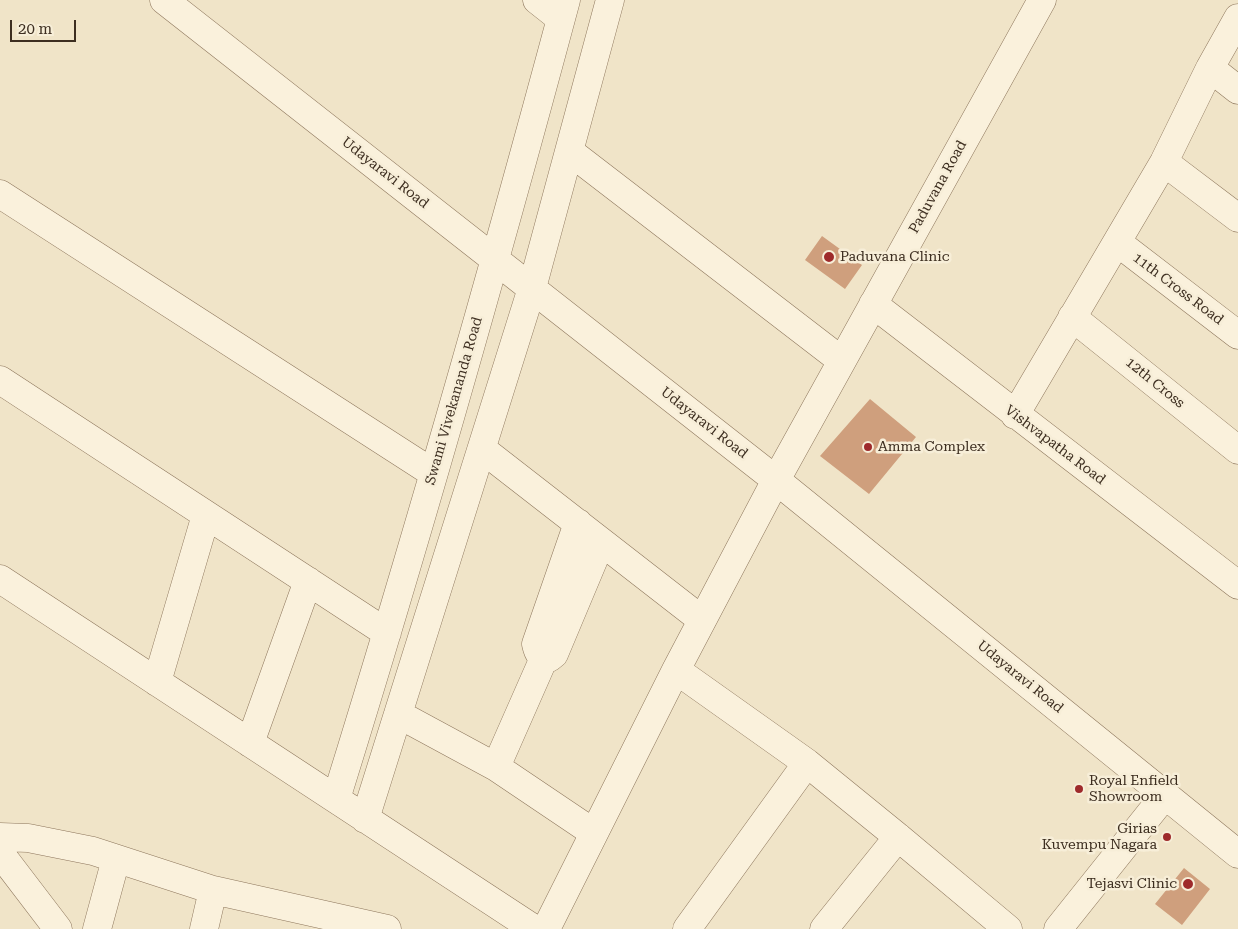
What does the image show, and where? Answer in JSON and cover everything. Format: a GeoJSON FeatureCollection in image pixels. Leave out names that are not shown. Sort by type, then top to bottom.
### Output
{"type":"FeatureCollection","features":[{"type":"Feature","properties":{"kind":"street","name":"Udayaravi Road"},"geometry":{"type":"LineString","coordinates":[[164,0],[776,480],[1238,854]]}},
{"type":"Feature","properties":{"kind":"street"},"geometry":{"type":"LineString","coordinates":[[537,0],[563,10]]}},
{"type":"Feature","properties":{"kind":"street"},"geometry":{"type":"LineString","coordinates":[[365,818],[532,288],[610,0]]}},
{"type":"Feature","properties":{"kind":"street","name":"Paduvana Road"},"geometry":{"type":"LineString","coordinates":[[546,929],[676,670],[776,480],[1042,0]]}},
{"type":"Feature","properties":{"kind":"street","name":"Swami Vivekananda Road"},"geometry":{"type":"LineString","coordinates":[[336,799],[387,633],[563,10]]}},
{"type":"Feature","properties":{"kind":"street"},"geometry":{"type":"LineString","coordinates":[[1015,415],[1164,162],[1210,68],[1238,18]]}},
{"type":"Feature","properties":{"kind":"street"},"geometry":{"type":"LineString","coordinates":[[1210,68],[1238,90]]}},
{"type":"Feature","properties":{"kind":"street"},"geometry":{"type":"LineString","coordinates":[[569,151],[842,361]]}},
{"type":"Feature","properties":{"kind":"street"},"geometry":{"type":"LineString","coordinates":[[1164,162],[1238,218]]}},
{"type":"Feature","properties":{"kind":"street"},"geometry":{"type":"LineString","coordinates":[[0,194],[433,473]]}},
{"type":"Feature","properties":{"kind":"street","name":"11th Cross Road"},"geometry":{"type":"LineString","coordinates":[[1117,242],[1238,335]]}},
{"type":"Feature","properties":{"kind":"street","name":"Vishvapatha Road"},"geometry":{"type":"LineString","coordinates":[[873,304],[1238,585]]}},
{"type":"Feature","properties":{"kind":"street","name":"12th Cross"},"geometry":{"type":"LineString","coordinates":[[1072,317],[1238,450]]}},
{"type":"Feature","properties":{"kind":"street"},"geometry":{"type":"LineString","coordinates":[[0,380],[387,633]]}},
{"type":"Feature","properties":{"kind":"street"},"geometry":{"type":"LineString","coordinates":[[482,449],[702,620]]}},
{"type":"Feature","properties":{"kind":"street"},"geometry":{"type":"LineString","coordinates":[[157,682],[206,515]]}},
{"type":"Feature","properties":{"kind":"street"},"geometry":{"type":"LineString","coordinates":[[578,523],[536,644],[538,653],[544,658],[549,658],[554,654],[601,542]]}},
{"type":"Feature","properties":{"kind":"street"},"geometry":{"type":"LineString","coordinates":[[0,579],[534,929]]}},
{"type":"Feature","properties":{"kind":"street"},"geometry":{"type":"LineString","coordinates":[[250,743],[308,581]]}},
{"type":"Feature","properties":{"kind":"street"},"geometry":{"type":"LineString","coordinates":[[496,767],[544,658]]}},
{"type":"Feature","properties":{"kind":"street"},"geometry":{"type":"LineString","coordinates":[[676,670],[807,763],[1008,929]]}},
{"type":"Feature","properties":{"kind":"street"},"geometry":{"type":"LineString","coordinates":[[398,714],[496,767],[594,834]]}},
{"type":"Feature","properties":{"kind":"street"},"geometry":{"type":"LineString","coordinates":[[687,929],[807,763]]}},
{"type":"Feature","properties":{"kind":"street"},"geometry":{"type":"LineString","coordinates":[[1066,926],[1166,795]]}},
{"type":"Feature","properties":{"kind":"street"},"geometry":{"type":"LineString","coordinates":[[0,837],[28,838],[93,851],[302,920],[386,929]]}},
{"type":"Feature","properties":{"kind":"street"},"geometry":{"type":"LineString","coordinates":[[824,929],[898,837]]}},
{"type":"Feature","properties":{"kind":"street"},"geometry":{"type":"LineString","coordinates":[[0,853],[58,929]]}},
{"type":"Feature","properties":{"kind":"street"},"geometry":{"type":"LineString","coordinates":[[97,929],[116,858]]}},
{"type":"Feature","properties":{"kind":"street"},"geometry":{"type":"LineString","coordinates":[[204,929],[213,890]]}},
{"type":"Feature","properties":{"kind":"building"},"geometry":{"type":"Polygon","coordinates":[[[822,236],[862,265],[845,289],[805,260],[822,236]]]}},
{"type":"Feature","properties":{"kind":"building","name":"Amma Complex"},"geometry":{"type":"Polygon","coordinates":[[[870,399],[916,437],[869,494],[820,456],[870,399]]]}},
{"type":"Feature","properties":{"kind":"building"},"geometry":{"type":"Polygon","coordinates":[[[1184,868],[1210,889],[1182,925],[1155,904],[1184,868]]]}},
{"type":"Feature","properties":{"kind":"place","name":"Paduvana Clinic"},"geometry":{"type":"Point","coordinates":[829,257]}},
{"type":"Feature","properties":{"kind":"place","name":"Amma Complex"},"geometry":{"type":"Point","coordinates":[868,447]}},
{"type":"Feature","properties":{"kind":"place","name":"Royal Enfield Showroom"},"geometry":{"type":"Point","coordinates":[1079,789]}},
{"type":"Feature","properties":{"kind":"place","name":"Girias Kuvempu Nagara"},"geometry":{"type":"Point","coordinates":[1167,837]}},
{"type":"Feature","properties":{"kind":"place","name":"Tejasvi Clinic"},"geometry":{"type":"Point","coordinates":[1188,884]}}]}
